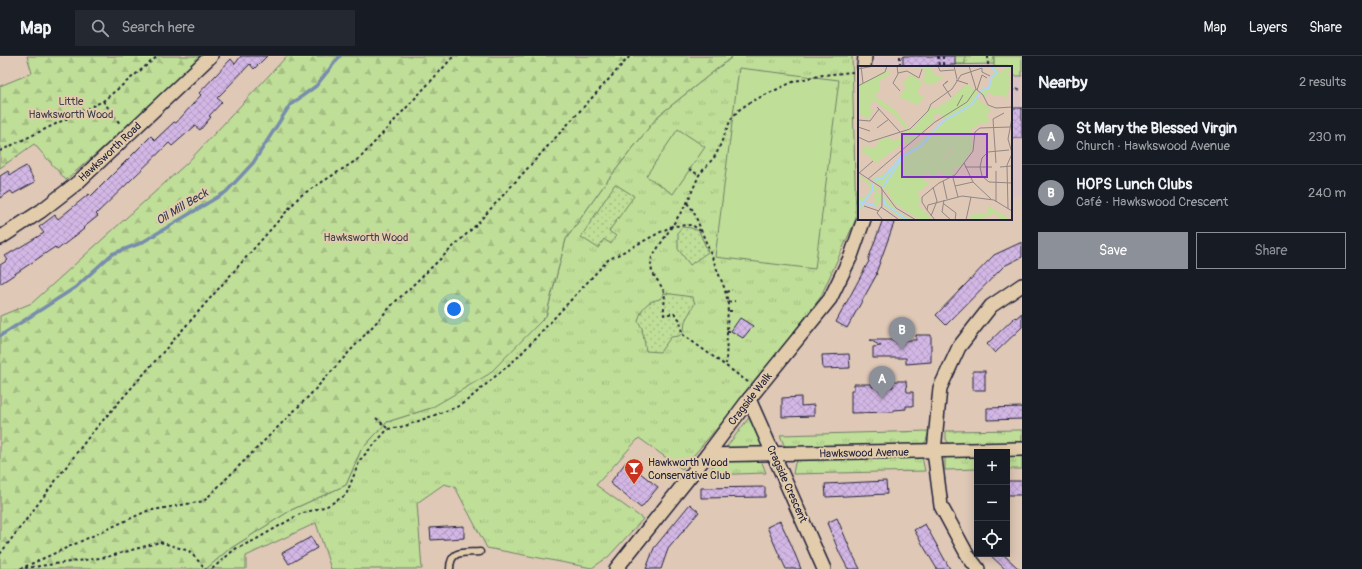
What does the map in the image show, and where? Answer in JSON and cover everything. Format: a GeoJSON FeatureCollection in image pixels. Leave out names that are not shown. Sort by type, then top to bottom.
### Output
{"type":"FeatureCollection","features":[{"type":"Feature","properties":{"kind":"street","name":"Hawksworth Road"},"geometry":{"type":"LineString","coordinates":[[0,238],[47,207],[76,183],[211,56]]}},
{"type":"Feature","properties":{"kind":"street"},"geometry":{"type":"LineString","coordinates":[[864,66],[865,56]]}},
{"type":"Feature","properties":{"kind":"street","name":"Cragside Walk"},"geometry":{"type":"LineString","coordinates":[[616,569],[707,456],[753,394],[830,299],[851,256],[864,220]]}},
{"type":"Feature","properties":{"kind":"street"},"geometry":{"type":"LineString","coordinates":[[978,569],[968,556],[941,506],[934,451],[940,388],[959,347],[991,306],[1022,285]]}},
{"type":"Feature","properties":{"kind":"street","name":"Cragside Crescent"},"geometry":{"type":"LineString","coordinates":[[753,394],[774,455],[824,569]]}},
{"type":"Feature","properties":{"kind":"street","name":"Hawkswood Avenue"},"geometry":{"type":"LineString","coordinates":[[707,456],[1022,449]]}},
{"type":"Feature","properties":{"kind":"lane"},"geometry":{"type":"LineString","coordinates":[[450,569],[450,560],[453,555],[459,553],[480,552]]}},
{"type":"Feature","properties":{"kind":"path"},"geometry":{"type":"LineString","coordinates":[[0,151],[103,101],[158,56]]}},
{"type":"Feature","properties":{"kind":"path"},"geometry":{"type":"LineString","coordinates":[[0,554],[91,434],[300,196],[360,158],[454,56]]}},
{"type":"Feature","properties":{"kind":"path"},"geometry":{"type":"LineString","coordinates":[[21,569],[147,511],[204,501],[309,396],[393,304],[475,226],[630,56]]}},
{"type":"Feature","properties":{"kind":"path"},"geometry":{"type":"LineString","coordinates":[[938,56],[939,66]]}},
{"type":"Feature","properties":{"kind":"path"},"geometry":{"type":"LineString","coordinates":[[753,394],[726,364],[682,334],[680,320],[674,313],[664,315],[664,293],[650,266],[652,257],[687,203],[699,175],[716,155],[731,118],[752,101],[795,81],[822,75],[858,72]]}},
{"type":"Feature","properties":{"kind":"path"},"geometry":{"type":"LineString","coordinates":[[1012,90],[1022,89]]}},
{"type":"Feature","properties":{"kind":"path"},"geometry":{"type":"LineString","coordinates":[[103,101],[128,135]]}},
{"type":"Feature","properties":{"kind":"path"},"geometry":{"type":"LineString","coordinates":[[689,168],[699,175]]}},
{"type":"Feature","properties":{"kind":"path"},"geometry":{"type":"LineString","coordinates":[[687,203],[693,210],[726,292],[729,311],[726,364]]}},
{"type":"Feature","properties":{"kind":"path"},"geometry":{"type":"LineString","coordinates":[[212,569],[235,549],[255,540],[300,514],[327,506],[346,495],[360,460],[388,429],[405,426],[460,406],[518,357],[608,260],[672,226],[692,225],[701,231]]}},
{"type":"Feature","properties":{"kind":"path"},"geometry":{"type":"LineString","coordinates":[[726,292],[732,290]]}},
{"type":"Feature","properties":{"kind":"path"},"geometry":{"type":"LineString","coordinates":[[728,302],[735,301]]}},
{"type":"Feature","properties":{"kind":"path"},"geometry":{"type":"LineString","coordinates":[[729,311],[735,311]]}},
{"type":"Feature","properties":{"kind":"path"},"geometry":{"type":"LineString","coordinates":[[727,331],[732,331]]}},
{"type":"Feature","properties":{"kind":"path"},"geometry":{"type":"LineString","coordinates":[[376,418],[388,429]]}},
{"type":"Feature","properties":{"kind":"path"},"geometry":{"type":"LineString","coordinates":[[21,569],[107,557],[160,542],[189,552],[206,569]]}},
{"type":"Feature","properties":{"kind":"shaded area"},"geometry":{"type":"Polygon","coordinates":[[[875,56],[1022,56],[1022,194],[1012,198],[1012,66],[874,66],[875,56]]]}},
{"type":"Feature","properties":{"kind":"green space","name":"Little Hawksworth Wood"},"geometry":{"type":"Polygon","coordinates":[[[27,56],[200,56],[132,122],[66,180],[34,144],[0,168],[0,86],[32,73],[27,56]]]}},
{"type":"Feature","properties":{"kind":"green space","name":"Hawksworth Wood"},"geometry":{"type":"Polygon","coordinates":[[[287,56],[733,56],[658,116],[607,181],[566,239],[546,316],[489,374],[431,408],[387,422],[361,450],[346,485],[291,510],[228,550],[206,569],[0,569],[0,316],[32,303],[187,163],[287,56]]]}},
{"type":"Feature","properties":{"kind":"green space"},"geometry":{"type":"Polygon","coordinates":[[[733,56],[852,56],[856,219],[820,298],[747,393],[682,469],[639,438],[596,485],[643,519],[608,557],[592,568],[487,548],[455,487],[444,484],[417,503],[422,569],[331,569],[316,523],[246,556],[246,569],[206,569],[228,550],[291,510],[346,485],[361,450],[387,422],[431,408],[546,316],[566,239],[607,181],[658,116],[733,56]]]}},
{"type":"Feature","properties":{"kind":"green space"},"geometry":{"type":"Polygon","coordinates":[[[945,56],[994,56],[994,64],[945,65],[945,56]]]}},
{"type":"Feature","properties":{"kind":"green space"},"geometry":{"type":"Polygon","coordinates":[[[952,56],[965,56],[965,64],[952,64],[952,56]]]}},
{"type":"Feature","properties":{"kind":"green space"},"geometry":{"type":"Polygon","coordinates":[[[994,56],[1022,56],[1022,76],[1012,76],[1012,66],[994,66],[994,56]]]}},
{"type":"Feature","properties":{"kind":"green space"},"geometry":{"type":"Polygon","coordinates":[[[739,68],[839,80],[815,269],[715,257],[739,68]]]}},
{"type":"Feature","properties":{"kind":"green space"},"geometry":{"type":"Polygon","coordinates":[[[678,129],[705,147],[673,194],[646,176],[678,129]]]}},
{"type":"Feature","properties":{"kind":"green space"},"geometry":{"type":"Polygon","coordinates":[[[615,184],[634,196],[609,231],[616,236],[611,244],[604,239],[598,248],[581,237],[615,184]]]}},
{"type":"Feature","properties":{"kind":"green space"},"geometry":{"type":"Polygon","coordinates":[[[682,227],[699,231],[708,252],[690,265],[678,249],[678,232],[682,227]]]}},
{"type":"Feature","properties":{"kind":"green space"},"geometry":{"type":"Polygon","coordinates":[[[664,293],[692,297],[695,303],[685,321],[684,331],[679,336],[671,337],[660,352],[646,351],[642,328],[638,321],[645,306],[660,299],[664,293]]]}},
{"type":"Feature","properties":{"kind":"green space"},"geometry":{"type":"Polygon","coordinates":[[[751,415],[764,447],[761,449],[725,449],[751,415]]]}},
{"type":"Feature","properties":{"kind":"green space"},"geometry":{"type":"Polygon","coordinates":[[[1022,430],[1022,443],[949,444],[946,439],[946,431],[1022,430]]]}},
{"type":"Feature","properties":{"kind":"green space"},"geometry":{"type":"Polygon","coordinates":[[[929,431],[926,441],[922,445],[788,448],[784,445],[780,435],[929,431]]]}},
{"type":"Feature","properties":{"kind":"green space"},"geometry":{"type":"Polygon","coordinates":[[[1010,455],[1022,455],[1022,469],[1010,469],[1010,455]]]}},
{"type":"Feature","properties":{"kind":"green space"},"geometry":{"type":"Polygon","coordinates":[[[949,456],[974,456],[974,469],[945,470],[945,458],[949,456]]]}},
{"type":"Feature","properties":{"kind":"green space"},"geometry":{"type":"Polygon","coordinates":[[[922,457],[925,471],[793,474],[795,463],[798,460],[922,457]]]}},
{"type":"Feature","properties":{"kind":"green space"},"geometry":{"type":"Polygon","coordinates":[[[761,460],[766,473],[706,475],[714,465],[720,461],[761,460]]]}},
{"type":"Feature","properties":{"kind":"building"},"geometry":{"type":"Polygon","coordinates":[[[241,56],[267,56],[254,69],[250,64],[217,98],[222,102],[209,116],[211,117],[200,130],[195,126],[172,146],[169,143],[96,214],[98,216],[83,228],[84,229],[57,250],[55,247],[0,284],[0,265],[8,260],[5,256],[44,233],[39,227],[55,215],[58,219],[89,194],[91,196],[151,136],[155,140],[174,122],[176,123],[201,95],[199,93],[231,59],[235,64],[241,56]]]}},
{"type":"Feature","properties":{"kind":"building"},"geometry":{"type":"Polygon","coordinates":[[[903,56],[955,56],[955,65],[903,66],[903,56]]]}},
{"type":"Feature","properties":{"kind":"building"},"geometry":{"type":"Polygon","coordinates":[[[1012,108],[1022,108],[1022,138],[1012,138],[1012,108]]]}},
{"type":"Feature","properties":{"kind":"building"},"geometry":{"type":"Polygon","coordinates":[[[26,166],[35,182],[13,194],[11,191],[0,198],[0,176],[8,171],[10,175],[26,166]]]}},
{"type":"Feature","properties":{"kind":"building"},"geometry":{"type":"Polygon","coordinates":[[[883,220],[894,223],[876,273],[877,274],[847,328],[836,322],[869,261],[868,260],[883,220]]]}},
{"type":"Feature","properties":{"kind":"building"},"geometry":{"type":"Polygon","coordinates":[[[1022,242],[1022,257],[1004,266],[946,325],[936,315],[994,255],[1022,242]]]}},
{"type":"Feature","properties":{"kind":"building"},"geometry":{"type":"Polygon","coordinates":[[[1022,313],[1022,327],[995,353],[987,344],[1015,317],[1016,318],[1022,313]]]}},
{"type":"Feature","properties":{"kind":"building"},"geometry":{"type":"Polygon","coordinates":[[[740,318],[753,326],[743,338],[731,331],[740,318]]]}},
{"type":"Feature","properties":{"kind":"building"},"geometry":{"type":"Polygon","coordinates":[[[916,335],[931,335],[931,362],[906,364],[906,358],[873,358],[873,347],[881,346],[870,340],[916,340],[916,335]]]}},
{"type":"Feature","properties":{"kind":"building"},"geometry":{"type":"Polygon","coordinates":[[[849,354],[850,368],[823,369],[822,355],[849,354]]]}},
{"type":"Feature","properties":{"kind":"building"},"geometry":{"type":"Polygon","coordinates":[[[973,371],[985,371],[985,390],[973,390],[973,371]]]}},
{"type":"Feature","properties":{"kind":"building"},"geometry":{"type":"Polygon","coordinates":[[[893,381],[906,381],[907,392],[913,392],[913,406],[906,406],[906,409],[894,410],[894,412],[851,413],[851,390],[854,390],[854,384],[872,384],[872,387],[893,387],[893,381]]]}},
{"type":"Feature","properties":{"kind":"building"},"geometry":{"type":"Polygon","coordinates":[[[801,397],[801,406],[814,405],[814,416],[782,417],[782,398],[801,397]]]}},
{"type":"Feature","properties":{"kind":"building"},"geometry":{"type":"Polygon","coordinates":[[[1022,407],[1022,419],[987,420],[987,408],[1022,407]]]}},
{"type":"Feature","properties":{"kind":"building","name":"Hawkworth Wood Conservative Club"},"geometry":{"type":"Polygon","coordinates":[[[626,462],[658,487],[641,508],[610,483],[626,462]]]}},
{"type":"Feature","properties":{"kind":"building"},"geometry":{"type":"Polygon","coordinates":[[[886,481],[887,494],[826,497],[825,484],[886,481]]]}},
{"type":"Feature","properties":{"kind":"building"},"geometry":{"type":"Polygon","coordinates":[[[1010,481],[1022,481],[1022,495],[1010,495],[1010,481]]]}},
{"type":"Feature","properties":{"kind":"building"},"geometry":{"type":"Polygon","coordinates":[[[765,487],[765,497],[701,498],[701,488],[765,487]]]}},
{"type":"Feature","properties":{"kind":"building"},"geometry":{"type":"Polygon","coordinates":[[[690,504],[699,512],[668,549],[661,569],[646,569],[654,548],[690,504]]]}},
{"type":"Feature","properties":{"kind":"building"},"geometry":{"type":"Polygon","coordinates":[[[837,518],[860,569],[848,569],[840,554],[827,523],[837,518]]]}},
{"type":"Feature","properties":{"kind":"building"},"geometry":{"type":"Polygon","coordinates":[[[780,521],[801,569],[786,569],[777,550],[767,527],[780,521]]]}},
{"type":"Feature","properties":{"kind":"building"},"geometry":{"type":"Polygon","coordinates":[[[925,524],[950,569],[937,569],[914,530],[925,524]]]}},
{"type":"Feature","properties":{"kind":"building"},"geometry":{"type":"Polygon","coordinates":[[[464,526],[464,538],[431,540],[430,528],[464,526]]]}},
{"type":"Feature","properties":{"kind":"building"},"geometry":{"type":"Polygon","coordinates":[[[311,537],[317,548],[289,564],[282,553],[311,537]]]}},
{"type":"Feature","properties":{"kind":"building"},"geometry":{"type":"Polygon","coordinates":[[[992,557],[1006,557],[1019,569],[1005,569],[992,557]]]}},
{"type":"Feature","properties":{"kind":"waterway","name":"Oil Mill Beck"},"geometry":{"type":"LineString","coordinates":[[0,336],[76,287],[112,254],[141,243],[226,192],[253,163],[290,105],[316,86],[340,56]]}},
{"type":"Feature","properties":{"kind":"place","name":"HOPS Lunch Clubs"},"geometry":{"type":"Point","coordinates":[902,350]}},
{"type":"Feature","properties":{"kind":"place","name":"St Mary the Blessed Virgin"},"geometry":{"type":"Point","coordinates":[882,399]}},
{"type":"Feature","properties":{"kind":"place","name":"Hawkworth Wood Conservative Club"},"geometry":{"type":"Point","coordinates":[634,485]}}]}
